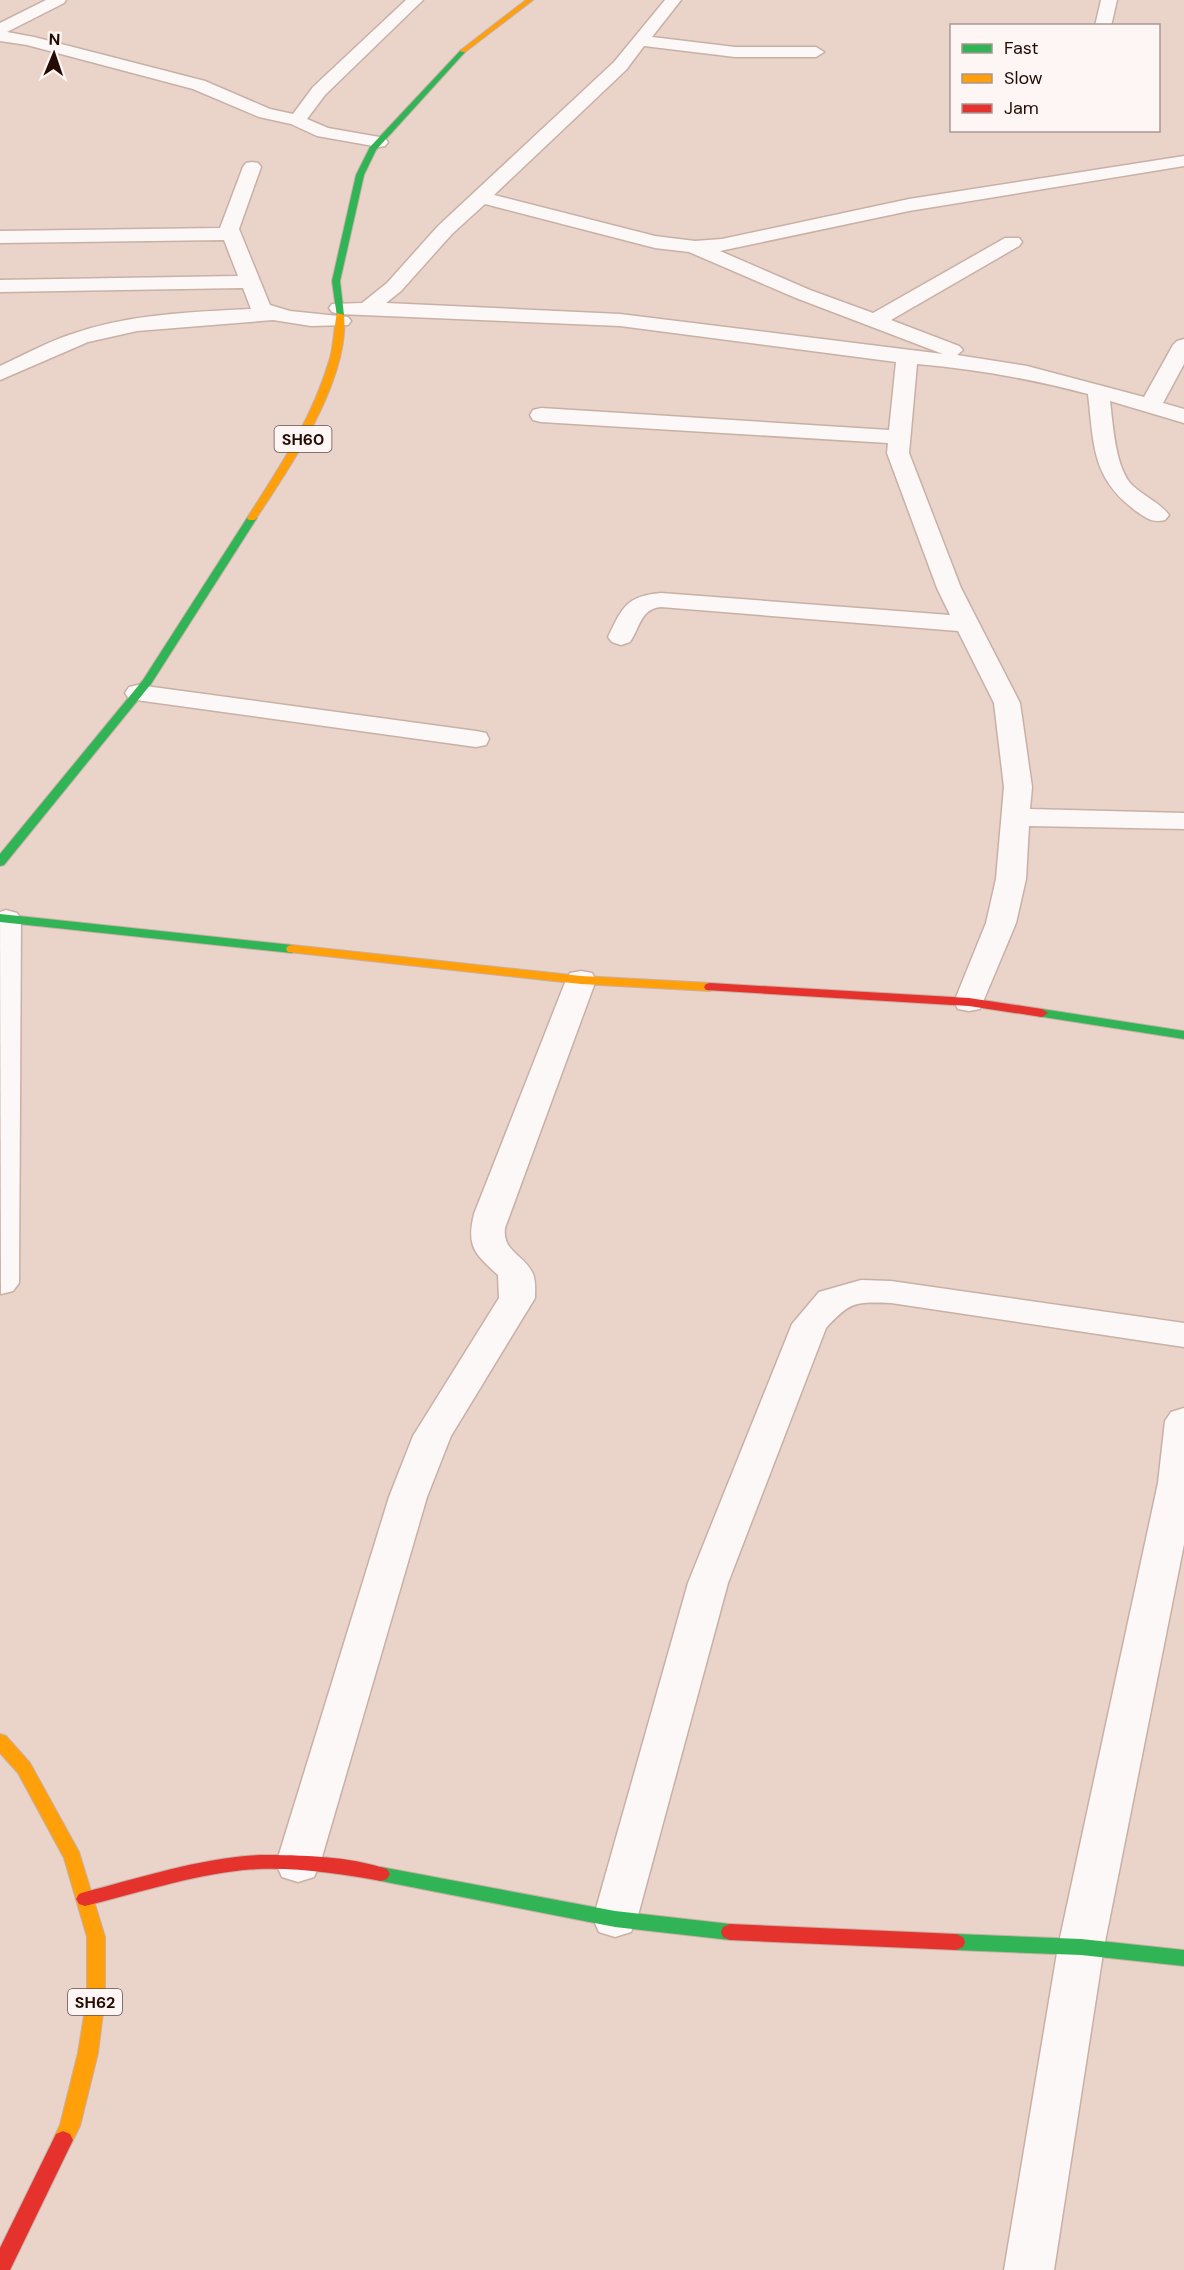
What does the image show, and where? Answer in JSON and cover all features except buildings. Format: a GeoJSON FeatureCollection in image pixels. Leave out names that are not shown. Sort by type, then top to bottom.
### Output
{"type":"FeatureCollection","features":[{"type":"Feature","properties":{"kind":"main road","name":"SH60"},"geometry":{"type":"LineString","coordinates":[[0,862],[138,693],[303,438],[326,390],[338,346],[340,314],[336,282],[360,175],[373,148],[464,50],[530,0]]}},
{"type":"Feature","properties":{"kind":"main road"},"geometry":{"type":"LineString","coordinates":[[3,918],[581,980],[969,1002],[1184,1035]]}},
{"type":"Feature","properties":{"kind":"main road","name":"SH62"},"geometry":{"type":"LineString","coordinates":[[0,1741],[24,1768],[73,1857],[96,1937],[96,1997],[81,2091],[70,2126],[0,2270]]}},
{"type":"Feature","properties":{"kind":"main road"},"geometry":{"type":"LineString","coordinates":[[85,1899],[194,1871],[245,1863],[298,1864],[350,1868],[615,1919],[742,1933],[1081,1947],[1184,1958]]}},
{"type":"Feature","properties":{"kind":"street"},"geometry":{"type":"LineString","coordinates":[[2,28],[58,0]]}},
{"type":"Feature","properties":{"kind":"street"},"geometry":{"type":"LineString","coordinates":[[297,120],[319,91],[367,43],[415,0]]}},
{"type":"Feature","properties":{"kind":"street"},"geometry":{"type":"LineString","coordinates":[[368,308],[394,287],[445,230],[529,153],[642,41],[673,0]]}},
{"type":"Feature","properties":{"kind":"street"},"geometry":{"type":"LineString","coordinates":[[1103,24],[1109,0]]}},
{"type":"Feature","properties":{"kind":"street"},"geometry":{"type":"LineString","coordinates":[[2,28],[28,40],[199,85],[265,113],[297,120],[302,125],[313,129],[379,142]]}},
{"type":"Feature","properties":{"kind":"street"},"geometry":{"type":"LineString","coordinates":[[642,41],[735,52],[816,52]]}},
{"type":"Feature","properties":{"kind":"street"},"geometry":{"type":"LineString","coordinates":[[481,197],[655,242],[694,247],[722,245],[909,205],[1184,161]]}},
{"type":"Feature","properties":{"kind":"street"},"geometry":{"type":"LineString","coordinates":[[252,167],[229,229],[261,309],[272,314]]}},
{"type":"Feature","properties":{"kind":"street"},"geometry":{"type":"LineString","coordinates":[[0,237],[231,234]]}},
{"type":"Feature","properties":{"kind":"street"},"geometry":{"type":"LineString","coordinates":[[875,321],[1012,242]]}},
{"type":"Feature","properties":{"kind":"street"},"geometry":{"type":"LineString","coordinates":[[694,247],[793,290],[940,345],[976,363]]}},
{"type":"Feature","properties":{"kind":"street"},"geometry":{"type":"LineString","coordinates":[[0,286],[250,282]]}},
{"type":"Feature","properties":{"kind":"street"},"geometry":{"type":"LineString","coordinates":[[0,374],[52,349],[95,333],[178,321],[272,314],[340,314],[368,308],[620,320],[908,357],[976,363],[1027,372],[1098,390],[1184,416]]}},
{"type":"Feature","properties":{"kind":"street"},"geometry":{"type":"LineString","coordinates":[[1150,406],[1184,345]]}},
{"type":"Feature","properties":{"kind":"street"},"geometry":{"type":"LineString","coordinates":[[908,357],[897,453],[902,471],[950,588],[1007,703],[1018,787],[1011,879],[1001,922],[969,1002]]}},
{"type":"Feature","properties":{"kind":"street"},"geometry":{"type":"LineString","coordinates":[[1098,390],[1114,478],[1121,487],[1157,515]]}},
{"type":"Feature","properties":{"kind":"street"},"geometry":{"type":"LineString","coordinates":[[541,415],[899,437]]}},
{"type":"Feature","properties":{"kind":"street"},"geometry":{"type":"LineString","coordinates":[[621,637],[638,605],[645,601],[661,600],[967,624]]}},
{"type":"Feature","properties":{"kind":"street"},"geometry":{"type":"LineString","coordinates":[[138,693],[476,739]]}},
{"type":"Feature","properties":{"kind":"street"},"geometry":{"type":"LineString","coordinates":[[1016,817],[1184,821]]}},
{"type":"Feature","properties":{"kind":"street"},"geometry":{"type":"LineString","coordinates":[[1,1283],[3,918]]}},
{"type":"Feature","properties":{"kind":"street"},"geometry":{"type":"LineString","coordinates":[[298,1864],[408,1497],[432,1436],[517,1298],[519,1281],[516,1271],[493,1251],[488,1242],[491,1214],[581,980]]}},
{"type":"Feature","properties":{"kind":"street"},"geometry":{"type":"LineString","coordinates":[[615,1919],[708,1582],[810,1324],[831,1300],[861,1291],[891,1292],[1184,1335]]}},
{"type":"Feature","properties":{"kind":"street"},"geometry":{"type":"LineString","coordinates":[[1029,2270],[1081,1947],[1177,1483],[1184,1421]]}},
{"type":"Feature","properties":{"kind":"traffic: fast"},"geometry":{"type":"LineString","coordinates":[[340,315],[336,281],[360,175],[373,149],[463,51]]}},
{"type":"Feature","properties":{"kind":"traffic: fast"},"geometry":{"type":"LineString","coordinates":[[0,862],[147,682],[252,518]]}},
{"type":"Feature","properties":{"kind":"traffic: fast"},"geometry":{"type":"LineString","coordinates":[[0,918],[292,949]]}},
{"type":"Feature","properties":{"kind":"traffic: fast"},"geometry":{"type":"LineString","coordinates":[[1042,1013],[1184,1035]]}},
{"type":"Feature","properties":{"kind":"traffic: fast"},"geometry":{"type":"LineString","coordinates":[[381,1874],[615,1919],[730,1932]]}},
{"type":"Feature","properties":{"kind":"traffic: fast"},"geometry":{"type":"LineString","coordinates":[[956,1942],[1081,1947],[1184,1958]]}},
{"type":"Feature","properties":{"kind":"traffic: slow"},"geometry":{"type":"LineString","coordinates":[[463,51],[530,0]]}},
{"type":"Feature","properties":{"kind":"traffic: slow"},"geometry":{"type":"LineString","coordinates":[[252,518],[299,442],[319,403],[337,349],[340,315]]}},
{"type":"Feature","properties":{"kind":"traffic: slow"},"geometry":{"type":"LineString","coordinates":[[292,949],[581,980],[710,987]]}},
{"type":"Feature","properties":{"kind":"traffic: slow"},"geometry":{"type":"LineString","coordinates":[[0,1741],[24,1768],[73,1857],[96,1937],[96,1997],[88,2053],[70,2126],[63,2140]]}},
{"type":"Feature","properties":{"kind":"traffic: jam"},"geometry":{"type":"LineString","coordinates":[[710,987],[969,1002],[1042,1013]]}},
{"type":"Feature","properties":{"kind":"traffic: jam"},"geometry":{"type":"LineString","coordinates":[[85,1899],[183,1874],[243,1863],[312,1864],[381,1874]]}},
{"type":"Feature","properties":{"kind":"traffic: jam"},"geometry":{"type":"LineString","coordinates":[[730,1932],[956,1942]]}},
{"type":"Feature","properties":{"kind":"traffic: jam"},"geometry":{"type":"LineString","coordinates":[[0,2269],[63,2140]]}}]}
